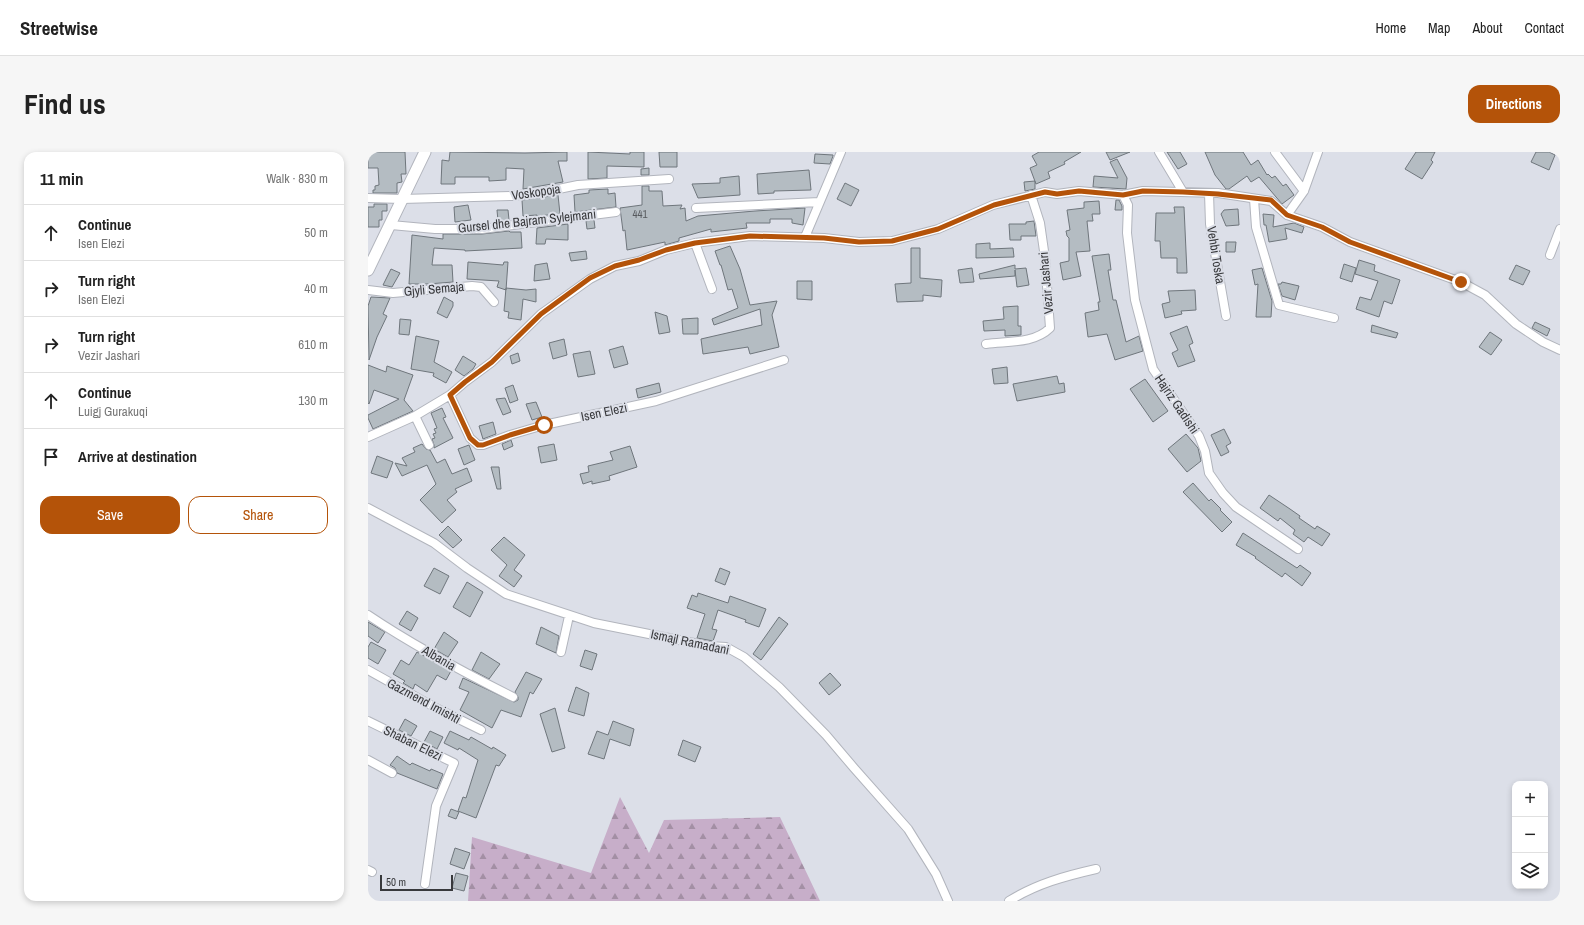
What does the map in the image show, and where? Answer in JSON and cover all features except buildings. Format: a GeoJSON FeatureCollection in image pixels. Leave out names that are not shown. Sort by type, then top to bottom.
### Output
{"type":"FeatureCollection","features":[{"type":"Feature","properties":{"kind":"street"},"geometry":{"type":"LineString","coordinates":[[369,265],[391,225],[425,152]]}},
{"type":"Feature","properties":{"kind":"street"},"geometry":{"type":"LineString","coordinates":[[805,237],[841,152]]}},
{"type":"Feature","properties":{"kind":"street"},"geometry":{"type":"LineString","coordinates":[[1159,152],[1183,192]]}},
{"type":"Feature","properties":{"kind":"street"},"geometry":{"type":"LineString","coordinates":[[1275,152],[1304,191]]}},
{"type":"Feature","properties":{"kind":"street"},"geometry":{"type":"LineString","coordinates":[[1287,215],[1304,191],[1318,152]]}},
{"type":"Feature","properties":{"kind":"street","name":"Voskopoja"},"geometry":{"type":"LineString","coordinates":[[402,199],[512,196],[578,185],[669,179]]}},
{"type":"Feature","properties":{"kind":"street"},"geometry":{"type":"LineString","coordinates":[[368,437],[415,416],[450,395],[492,362],[541,314],[590,278],[615,266],[639,260],[666,250],[695,243],[750,236],[805,237],[859,242],[892,241],[938,229],[994,205],[1045,192],[1057,194],[1079,191],[1123,195],[1143,191],[1183,192],[1209,193],[1271,200],[1287,215],[1322,227],[1350,242],[1461,282],[1485,295],[1516,324],[1543,342],[1560,350]]}},
{"type":"Feature","properties":{"kind":"street","name":"Vehbi Toska"},"geometry":{"type":"LineString","coordinates":[[1209,193],[1210,224],[1226,316]]}},
{"type":"Feature","properties":{"kind":"street","name":"Vezir Jashari"},"geometry":{"type":"LineString","coordinates":[[986,344],[1033,339],[1043,334],[1050,328],[1045,258],[1040,223],[1031,195]]}},
{"type":"Feature","properties":{"kind":"street","name":"Hajriz Gadishi"},"geometry":{"type":"LineString","coordinates":[[1123,195],[1128,205],[1127,233],[1135,300],[1153,369],[1199,436],[1205,451],[1209,473],[1223,494],[1236,507],[1298,549]]}},
{"type":"Feature","properties":{"kind":"street"},"geometry":{"type":"LineString","coordinates":[[368,198],[402,199]]}},
{"type":"Feature","properties":{"kind":"street"},"geometry":{"type":"LineString","coordinates":[[1254,199],[1256,227],[1265,261],[1272,277],[1279,305],[1334,318]]}},
{"type":"Feature","properties":{"kind":"street"},"geometry":{"type":"LineString","coordinates":[[696,208],[819,202]]}},
{"type":"Feature","properties":{"kind":"street","name":"Gursel dhe Bajram Sylejmani"},"geometry":{"type":"LineString","coordinates":[[391,225],[435,229],[482,229],[616,212]]}},
{"type":"Feature","properties":{"kind":"street"},"geometry":{"type":"LineString","coordinates":[[1550,254],[1560,229]]}},
{"type":"Feature","properties":{"kind":"street"},"geometry":{"type":"LineString","coordinates":[[695,243],[712,289]]}},
{"type":"Feature","properties":{"kind":"street","name":"Gjyli Semaja"},"geometry":{"type":"LineString","coordinates":[[368,290],[393,293],[472,286],[481,287],[494,302]]}},
{"type":"Feature","properties":{"kind":"street","name":"Isen Elezi"},"geometry":{"type":"LineString","coordinates":[[450,395],[470,438],[478,445],[483,445],[544,425],[656,401],[784,360]]}},
{"type":"Feature","properties":{"kind":"street"},"geometry":{"type":"LineString","coordinates":[[415,416],[429,445]]}},
{"type":"Feature","properties":{"kind":"street","name":"Ismajl Ramadani"},"geometry":{"type":"LineString","coordinates":[[368,508],[434,543],[467,568],[506,594],[594,623],[709,646],[726,647],[744,657],[780,687],[826,735],[908,829],[936,874],[948,901]]}},
{"type":"Feature","properties":{"kind":"street","name":"Albania"},"geometry":{"type":"LineString","coordinates":[[368,615],[454,667],[513,697]]}},
{"type":"Feature","properties":{"kind":"street"},"geometry":{"type":"LineString","coordinates":[[561,652],[569,616]]}},
{"type":"Feature","properties":{"kind":"street","name":"Gazmend Imishti"},"geometry":{"type":"LineString","coordinates":[[368,670],[436,708],[481,730]]}},
{"type":"Feature","properties":{"kind":"street","name":"Shaban Elezi"},"geometry":{"type":"LineString","coordinates":[[368,721],[454,763],[436,806],[425,884]]}},
{"type":"Feature","properties":{"kind":"street"},"geometry":{"type":"LineString","coordinates":[[368,760],[392,773]]}},
{"type":"Feature","properties":{"kind":"street"},"geometry":{"type":"LineString","coordinates":[[1009,901],[1038,885],[1066,876],[1096,869]]}},
{"type":"Feature","properties":{"kind":"green space"},"geometry":{"type":"Polygon","coordinates":[[[620,797],[649,853],[664,820],[780,817],[820,901],[468,901],[472,837],[591,873],[620,797]]]}},
{"type":"Feature","properties":{"kind":"route"},"geometry":{"type":"LineString","coordinates":[[544,425],[483,445],[478,445],[470,438],[450,395],[492,362],[541,314],[590,278],[615,266],[639,260],[666,250],[718,239],[750,236],[824,238],[859,242],[892,241],[938,229],[994,205],[1045,192],[1057,194],[1079,191],[1123,195],[1143,191],[1218,194],[1250,199],[1271,200],[1287,215],[1322,227],[1350,242],[1461,282]]}}]}
